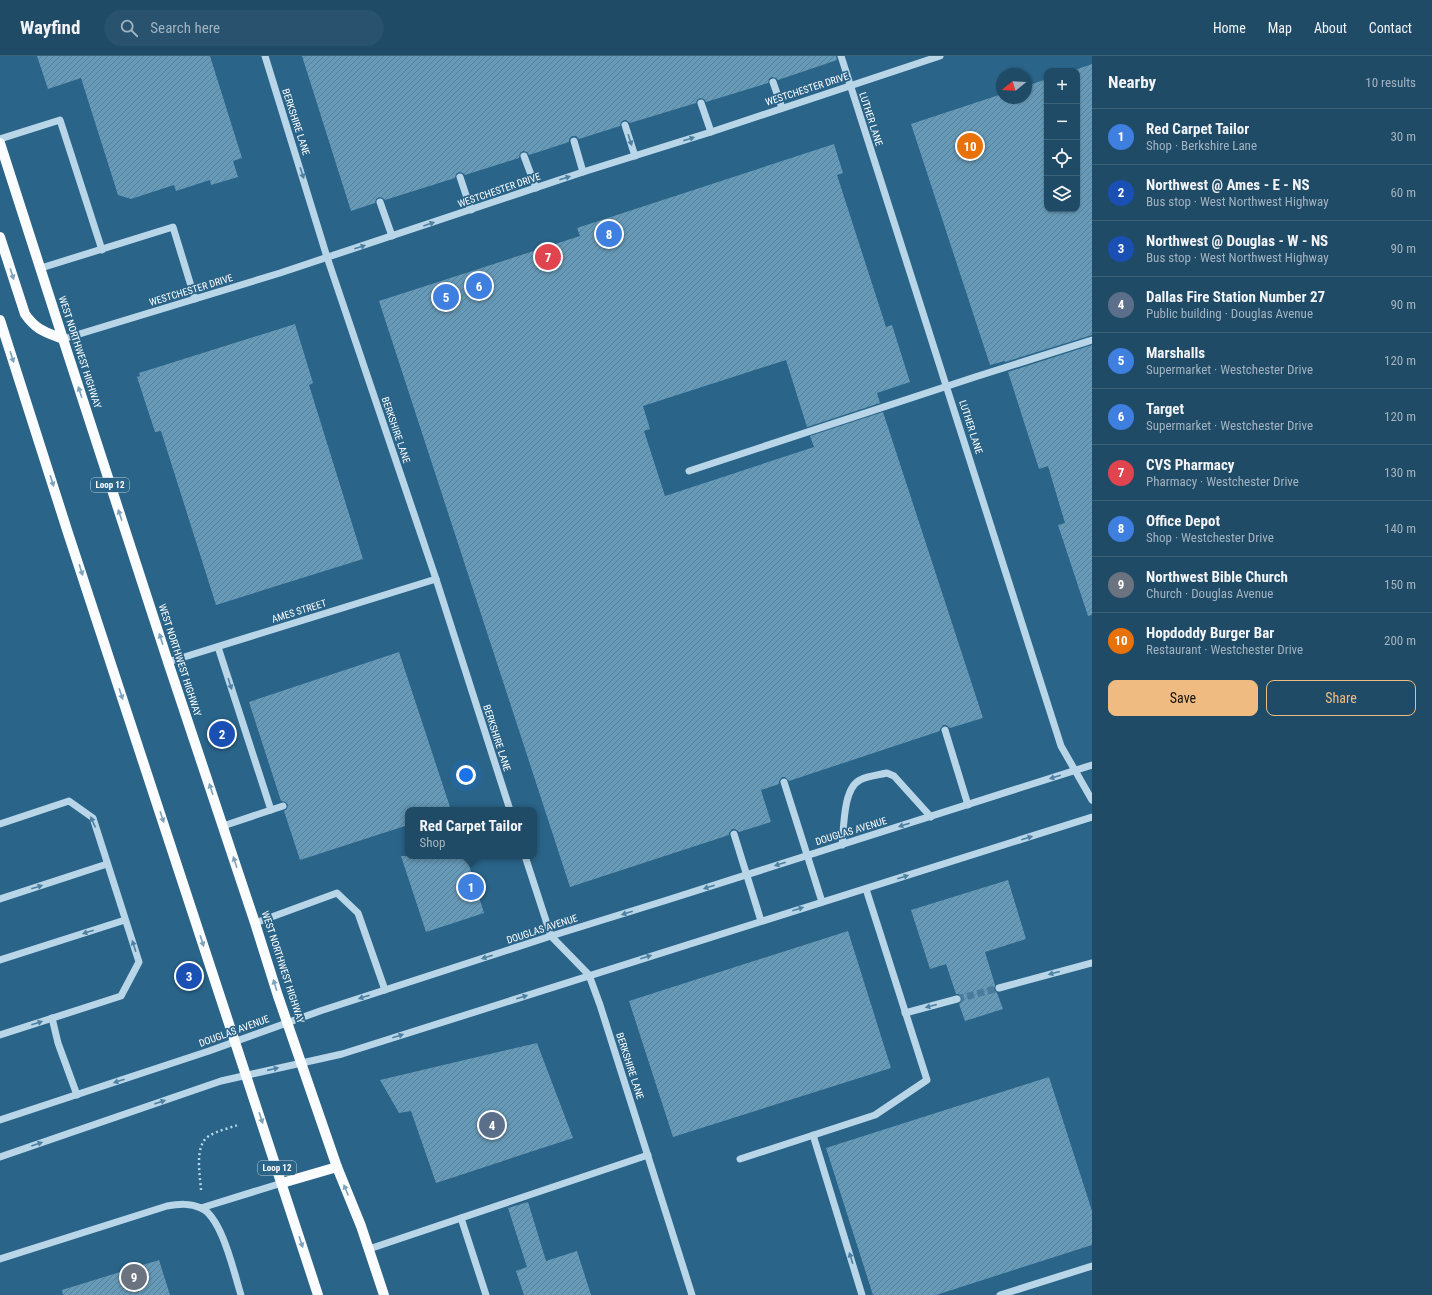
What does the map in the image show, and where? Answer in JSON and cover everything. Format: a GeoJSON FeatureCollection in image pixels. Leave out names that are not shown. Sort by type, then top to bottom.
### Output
{"type":"FeatureCollection","features":[{"type":"Feature","properties":{"kind":"main road","name":"WEST NORTHWEST HIGHWAY"},"geometry":{"type":"LineString","coordinates":[[0,143],[278,996],[337,1167],[361,1226],[384,1295]]}},
{"type":"Feature","properties":{"kind":"main road"},"geometry":{"type":"LineString","coordinates":[[0,237],[25,314],[32,324],[42,331],[63,339]]}},
{"type":"Feature","properties":{"kind":"main road","name":"Loop 12"},"geometry":{"type":"LineString","coordinates":[[0,320],[73,548],[236,1041],[318,1295]]}},
{"type":"Feature","properties":{"kind":"main road"},"geometry":{"type":"LineString","coordinates":[[282,1183],[337,1167]]}},
{"type":"Feature","properties":{"kind":"street","name":"BERKSHIRE LANE"},"geometry":{"type":"LineString","coordinates":[[265,56],[327,257],[436,580],[509,807]]}},
{"type":"Feature","properties":{"kind":"street","name":"LUTHER LANE"},"geometry":{"type":"LineString","coordinates":[[841,56],[1061,746],[1092,800]]}},
{"type":"Feature","properties":{"kind":"street","name":"WESTCHESTER DRIVE"},"geometry":{"type":"LineString","coordinates":[[63,339],[280,273],[940,56]]}},
{"type":"Feature","properties":{"kind":"street"},"geometry":{"type":"LineString","coordinates":[[773,82],[782,108]]}},
{"type":"Feature","properties":{"kind":"street"},"geometry":{"type":"LineString","coordinates":[[701,103],[712,132]]}},
{"type":"Feature","properties":{"kind":"street"},"geometry":{"type":"LineString","coordinates":[[0,139],[60,120],[102,250]]}},
{"type":"Feature","properties":{"kind":"street"},"geometry":{"type":"LineString","coordinates":[[625,125],[635,156]]}},
{"type":"Feature","properties":{"kind":"street"},"geometry":{"type":"LineString","coordinates":[[574,141],[584,172]]}},
{"type":"Feature","properties":{"kind":"street"},"geometry":{"type":"LineString","coordinates":[[524,156],[536,188]]}},
{"type":"Feature","properties":{"kind":"street"},"geometry":{"type":"LineString","coordinates":[[460,177],[471,210]]}},
{"type":"Feature","properties":{"kind":"street"},"geometry":{"type":"LineString","coordinates":[[380,202],[392,236]]}},
{"type":"Feature","properties":{"kind":"street"},"geometry":{"type":"LineString","coordinates":[[41,268],[173,227],[195,298]]}},
{"type":"Feature","properties":{"kind":"street"},"geometry":{"type":"LineString","coordinates":[[689,471],[1092,340]]}},
{"type":"Feature","properties":{"kind":"street","name":"AMES STREET"},"geometry":{"type":"LineString","coordinates":[[168,662],[436,580]]}},
{"type":"Feature","properties":{"kind":"street"},"geometry":{"type":"LineString","coordinates":[[218,647],[271,810]]}},
{"type":"Feature","properties":{"kind":"street"},"geometry":{"type":"LineString","coordinates":[[945,730],[968,805]]}},
{"type":"Feature","properties":{"kind":"street","name":"DOUGLAS AVENUE"},"geometry":{"type":"LineString","coordinates":[[0,1120],[236,1041],[288,1022],[551,936],[1092,765]]}},
{"type":"Feature","properties":{"kind":"street"},"geometry":{"type":"LineString","coordinates":[[842,845],[846,808],[851,787],[859,780],[887,772],[894,776],[931,817]]}},
{"type":"Feature","properties":{"kind":"street"},"geometry":{"type":"LineString","coordinates":[[784,782],[822,902]]}},
{"type":"Feature","properties":{"kind":"street"},"geometry":{"type":"LineString","coordinates":[[0,824],[69,801],[93,818],[139,962],[121,996],[0,1035]]}},
{"type":"Feature","properties":{"kind":"street"},"geometry":{"type":"LineString","coordinates":[[223,826],[283,806]]}},
{"type":"Feature","properties":{"kind":"street"},"geometry":{"type":"LineString","coordinates":[[0,1157],[208,1085],[302,1062],[342,1054],[1092,817]]}},
{"type":"Feature","properties":{"kind":"street"},"geometry":{"type":"LineString","coordinates":[[734,834],[761,921]]}},
{"type":"Feature","properties":{"kind":"street","name":"BERKSHIRE LANE"},"geometry":{"type":"LineString","coordinates":[[526,859],[551,936],[589,975],[600,1005],[692,1295]]}},
{"type":"Feature","properties":{"kind":"street"},"geometry":{"type":"LineString","coordinates":[[0,899],[107,864]]}},
{"type":"Feature","properties":{"kind":"street"},"geometry":{"type":"LineString","coordinates":[[740,1159],[875,1115],[927,1080],[866,889]]}},
{"type":"Feature","properties":{"kind":"street"},"geometry":{"type":"LineString","coordinates":[[255,922],[337,893],[358,913],[385,990]]}},
{"type":"Feature","properties":{"kind":"street"},"geometry":{"type":"LineString","coordinates":[[0,960],[125,920]]}},
{"type":"Feature","properties":{"kind":"street"},"geometry":{"type":"LineString","coordinates":[[999,988],[1092,962]]}},
{"type":"Feature","properties":{"kind":"street"},"geometry":{"type":"LineString","coordinates":[[905,1013],[957,999]]}},
{"type":"Feature","properties":{"kind":"street"},"geometry":{"type":"LineString","coordinates":[[52,1018],[58,1043],[77,1095]]}},
{"type":"Feature","properties":{"kind":"street"},"geometry":{"type":"LineString","coordinates":[[813,1135],[862,1295]]}},
{"type":"Feature","properties":{"kind":"street"},"geometry":{"type":"LineString","coordinates":[[369,1249],[648,1155]]}},
{"type":"Feature","properties":{"kind":"street"},"geometry":{"type":"LineString","coordinates":[[201,1208],[282,1183]]}},
{"type":"Feature","properties":{"kind":"street"},"geometry":{"type":"LineString","coordinates":[[0,1259],[167,1206],[185,1204],[201,1208],[213,1217],[220,1228],[241,1295]]}},
{"type":"Feature","properties":{"kind":"street"},"geometry":{"type":"LineString","coordinates":[[461,1218],[486,1295]]}},
{"type":"Feature","properties":{"kind":"street"},"geometry":{"type":"LineString","coordinates":[[1000,1295],[1092,1266]]}},
{"type":"Feature","properties":{"kind":"path"},"geometry":{"type":"LineString","coordinates":[[201,1208],[199,1152],[202,1143],[208,1136],[238,1124]]}},
{"type":"Feature","properties":{"kind":"building"},"geometry":{"type":"Polygon","coordinates":[[[37,56],[210,56],[242,158],[233,161],[238,177],[211,185],[210,180],[176,191],[174,185],[131,199],[118,195],[81,78],[48,89],[37,56]]]}},
{"type":"Feature","properties":{"kind":"building"},"geometry":{"type":"Polygon","coordinates":[[[302,56],[836,56],[837,60],[778,80],[772,77],[769,79],[768,83],[706,102],[704,99],[700,98],[696,103],[630,123],[624,120],[621,122],[620,126],[579,139],[576,136],[572,136],[569,139],[569,142],[529,155],[527,152],[523,151],[520,153],[519,158],[465,175],[459,172],[456,174],[455,178],[385,200],[379,197],[376,199],[375,203],[351,211],[302,56]]]}},
{"type":"Feature","properties":{"kind":"building"},"geometry":{"type":"Polygon","coordinates":[[[1092,64],[1092,335],[1005,362],[990,365],[911,124],[996,96],[996,104],[1032,104],[1032,84],[1044,80],[1044,212],[1080,212],[1080,68],[1092,64]]]}},
{"type":"Feature","properties":{"kind":"building"},"geometry":{"type":"Polygon","coordinates":[[[834,144],[843,173],[837,175],[886,327],[892,325],[910,382],[877,393],[880,403],[807,427],[786,360],[643,406],[650,429],[644,431],[665,496],[814,447],[810,436],[883,412],[983,718],[950,728],[943,725],[940,731],[789,781],[785,777],[782,777],[779,784],[761,790],[771,822],[739,832],[732,829],[729,835],[570,887],[379,301],[580,236],[577,228],[834,144]]]}},
{"type":"Feature","properties":{"kind":"building"},"geometry":{"type":"Polygon","coordinates":[[[295,324],[313,383],[309,385],[363,559],[216,605],[161,431],[155,432],[137,377],[140,376],[139,373],[295,324]]]}},
{"type":"Feature","properties":{"kind":"building"},"geometry":{"type":"Polygon","coordinates":[[[1092,345],[1092,615],[1088,616],[1058,525],[1065,523],[1048,466],[1039,469],[1008,372],[1092,345]]]}},
{"type":"Feature","properties":{"kind":"building"},"geometry":{"type":"Polygon","coordinates":[[[399,652],[450,807],[405,807],[405,826],[300,860],[284,811],[287,809],[288,805],[286,802],[281,801],[249,702],[399,652]]]}},
{"type":"Feature","properties":{"kind":"building"},"geometry":{"type":"Polygon","coordinates":[[[401,856],[405,856],[405,859],[467,859],[484,913],[426,932],[401,856]]]}},
{"type":"Feature","properties":{"kind":"building"},"geometry":{"type":"Polygon","coordinates":[[[1008,880],[1026,939],[985,952],[995,985],[994,990],[997,993],[1003,1009],[965,1021],[959,1004],[962,1001],[962,997],[959,994],[956,994],[946,964],[930,969],[911,910],[1008,880]]]}},
{"type":"Feature","properties":{"kind":"building"},"geometry":{"type":"Polygon","coordinates":[[[848,931],[891,1068],[673,1137],[629,1001],[848,931]]]}},
{"type":"Feature","properties":{"kind":"building"},"geometry":{"type":"Polygon","coordinates":[[[537,1043],[573,1138],[436,1183],[411,1111],[399,1113],[380,1080],[537,1043]]]}},
{"type":"Feature","properties":{"kind":"building"},"geometry":{"type":"Polygon","coordinates":[[[1049,1077],[1092,1211],[1092,1245],[936,1295],[873,1295],[826,1148],[1049,1077]]]}},
{"type":"Feature","properties":{"kind":"building"},"geometry":{"type":"Polygon","coordinates":[[[528,1202],[546,1261],[577,1251],[591,1295],[524,1295],[516,1271],[527,1267],[508,1208],[528,1202]]]}},
{"type":"Feature","properties":{"kind":"building"},"geometry":{"type":"Polygon","coordinates":[[[159,1260],[170,1295],[63,1295],[62,1290],[159,1260]]]}},
{"type":"Feature","properties":{"kind":"tunnel"},"geometry":{"type":"LineString","coordinates":[[957,999],[999,988]]}},
{"type":"Feature","properties":{"kind":"place","name":"Hopdoddy Burger Bar"},"geometry":{"type":"Point","coordinates":[970,146]}},
{"type":"Feature","properties":{"kind":"place","name":"Office Depot"},"geometry":{"type":"Point","coordinates":[609,234]}},
{"type":"Feature","properties":{"kind":"place","name":"CVS Pharmacy"},"geometry":{"type":"Point","coordinates":[548,257]}},
{"type":"Feature","properties":{"kind":"place","name":"Target"},"geometry":{"type":"Point","coordinates":[479,286]}},
{"type":"Feature","properties":{"kind":"place","name":"Marshalls"},"geometry":{"type":"Point","coordinates":[446,297]}},
{"type":"Feature","properties":{"kind":"place","name":"Northwest @ Ames - E - NS"},"geometry":{"type":"Point","coordinates":[222,734]}},
{"type":"Feature","properties":{"kind":"place","name":"Red Carpet Tailor"},"geometry":{"type":"Point","coordinates":[471,887]}},
{"type":"Feature","properties":{"kind":"place","name":"Northwest @ Douglas - W - NS"},"geometry":{"type":"Point","coordinates":[189,976]}},
{"type":"Feature","properties":{"kind":"place","name":"Dallas Fire Station Number 27"},"geometry":{"type":"Point","coordinates":[492,1125]}},
{"type":"Feature","properties":{"kind":"place","name":"Northwest Bible Church"},"geometry":{"type":"Point","coordinates":[134,1277]}}]}
